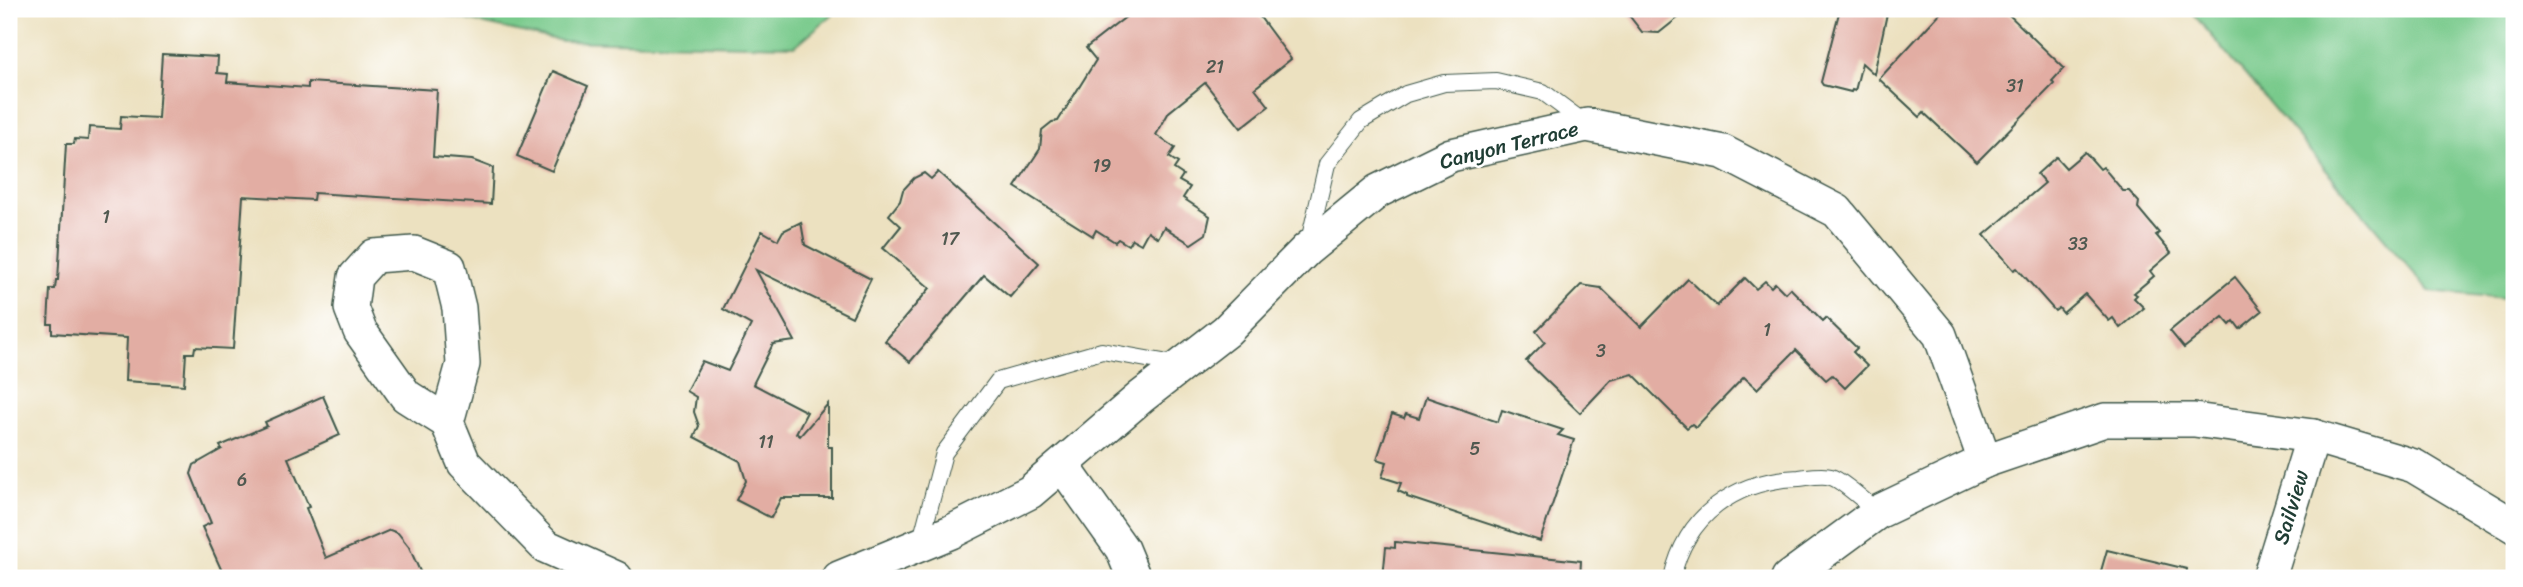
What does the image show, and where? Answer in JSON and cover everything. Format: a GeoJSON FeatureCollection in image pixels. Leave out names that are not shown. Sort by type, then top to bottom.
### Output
{"type":"FeatureCollection","features":[{"type":"Feature","properties":{"kind":"street","name":"Canyon Terrace"},"geometry":{"type":"LineString","coordinates":[[839,578],[951,532],[1030,492],[1140,397],[1226,331],[1306,250],[1378,191],[1451,155],[1587,125],[1723,152],[1837,211],[1940,335],[1985,461]]}},
{"type":"Feature","properties":{"kind":"street"},"geometry":{"type":"LineString","coordinates":[[447,422],[463,364],[459,307],[449,267],[414,253],[374,256],[355,277],[351,307],[360,331],[406,396],[447,422],[464,463],[545,546],[616,578]]}},
{"type":"Feature","properties":{"kind":"street"},"geometry":{"type":"LineString","coordinates":[[1788,578],[1878,512],[1985,461],[2105,420],[2194,420],[2313,436],[2414,466],[2514,526]]}},
{"type":"Feature","properties":{"kind":"street","name":"Sailview"},"geometry":{"type":"LineString","coordinates":[[2269,578],[2313,436]]}},
{"type":"Feature","properties":{"kind":"street"},"geometry":{"type":"LineString","coordinates":[[1063,466],[1122,549],[1134,578]]}},
{"type":"Feature","properties":{"kind":"lane"},"geometry":{"type":"LineString","coordinates":[[1306,250],[1327,164],[1361,121],[1406,94],[1444,83],[1496,81],[1543,92],[1587,125]]}},
{"type":"Feature","properties":{"kind":"lane"},"geometry":{"type":"LineString","coordinates":[[920,544],[944,453],[998,381],[1102,351],[1181,366]]}},
{"type":"Feature","properties":{"kind":"lane"},"geometry":{"type":"LineString","coordinates":[[1672,578],[1677,556],[1699,519],[1731,494],[1776,479],[1831,477],[1878,512]]}},
{"type":"Feature","properties":{"kind":"green space"},"geometry":{"type":"Polygon","coordinates":[[[418,9],[839,9],[795,46],[562,41],[418,9]]]}},
{"type":"Feature","properties":{"kind":"green space"},"geometry":{"type":"Polygon","coordinates":[[[2189,9],[2514,9],[2514,299],[2429,291],[2189,9]]]}},
{"type":"Feature","properties":{"kind":"building"},"geometry":{"type":"Polygon","coordinates":[[[1136,9],[1254,9],[1291,59],[1255,88],[1269,106],[1241,128],[1205,83],[1169,112],[1156,135],[1175,148],[1169,157],[1178,163],[1174,169],[1183,175],[1179,181],[1190,187],[1183,198],[1210,216],[1206,234],[1191,244],[1164,227],[1158,238],[1148,231],[1141,244],[1132,239],[1128,245],[1118,239],[1115,242],[1096,230],[1093,236],[1015,187],[1040,149],[1042,130],[1058,121],[1096,60],[1086,48],[1136,9]]]}},
{"type":"Feature","properties":{"kind":"building"},"geometry":{"type":"Polygon","coordinates":[[[1624,9],[1689,9],[1659,33],[1642,32],[1624,9]]]}},
{"type":"Feature","properties":{"kind":"building"},"geometry":{"type":"Polygon","coordinates":[[[1840,9],[1888,9],[1874,74],[1862,63],[1855,91],[1851,92],[1823,85],[1821,82],[1840,9]]]}},
{"type":"Feature","properties":{"kind":"building"},"geometry":{"type":"Polygon","coordinates":[[[1944,9],[2003,9],[2064,68],[2052,81],[2054,84],[1977,162],[1924,113],[1920,117],[1879,79],[1944,9]]]}},
{"type":"Feature","properties":{"kind":"building"},"geometry":{"type":"Polygon","coordinates":[[[162,54],[218,57],[217,73],[228,74],[227,82],[308,88],[308,82],[437,90],[433,157],[472,160],[493,168],[491,204],[314,193],[313,200],[243,196],[233,349],[195,347],[194,353],[186,353],[184,385],[125,381],[127,338],[52,333],[52,324],[48,324],[50,289],[55,289],[58,280],[66,144],[74,144],[75,139],[88,140],[89,127],[120,129],[121,116],[158,118],[162,54]]]}},
{"type":"Feature","properties":{"kind":"building"},"geometry":{"type":"Polygon","coordinates":[[[553,71],[588,86],[552,171],[517,156],[553,71]]]}},
{"type":"Feature","properties":{"kind":"building"},"geometry":{"type":"Polygon","coordinates":[[[2085,152],[2100,169],[2103,167],[2123,191],[2129,191],[2139,202],[2138,208],[2159,233],[2156,235],[2171,253],[2150,271],[2154,276],[2134,293],[2137,295],[2134,298],[2144,308],[2120,328],[2113,318],[2109,321],[2085,294],[2063,313],[2059,308],[2055,311],[1984,235],[2045,183],[2037,174],[2056,157],[2066,168],[2085,152]]]}},
{"type":"Feature","properties":{"kind":"building"},"geometry":{"type":"Polygon","coordinates":[[[938,172],[1039,263],[1010,297],[984,275],[910,362],[885,341],[930,288],[883,248],[901,226],[889,215],[900,201],[903,190],[914,178],[924,173],[931,179],[938,172]]]}},
{"type":"Feature","properties":{"kind":"building"},"geometry":{"type":"Polygon","coordinates":[[[801,222],[805,245],[871,279],[852,317],[756,270],[795,341],[773,344],[753,384],[807,412],[796,433],[800,436],[828,404],[828,447],[832,447],[832,498],[781,498],[771,518],[736,500],[746,481],[740,461],[694,437],[699,426],[694,412],[696,397],[686,391],[702,361],[728,371],[751,325],[723,309],[762,231],[778,240],[783,231],[801,222]]]}},
{"type":"Feature","properties":{"kind":"building"},"geometry":{"type":"Polygon","coordinates":[[[2235,277],[2262,311],[2240,329],[2234,321],[2230,325],[2223,317],[2184,348],[2170,331],[2235,277]]]}},
{"type":"Feature","properties":{"kind":"building"},"geometry":{"type":"Polygon","coordinates":[[[1745,278],[1756,289],[1765,281],[1771,287],[1775,283],[1785,293],[1790,288],[1823,321],[1826,318],[1857,348],[1853,352],[1867,366],[1845,388],[1832,375],[1826,380],[1796,350],[1757,389],[1744,377],[1696,427],[1692,424],[1687,428],[1633,374],[1611,380],[1580,413],[1526,361],[1545,342],[1536,331],[1581,285],[1601,288],[1641,327],[1688,279],[1717,306],[1745,278]]]}},
{"type":"Feature","properties":{"kind":"building"},"geometry":{"type":"Polygon","coordinates":[[[323,396],[340,435],[288,458],[309,507],[306,508],[326,558],[390,530],[398,533],[409,547],[423,578],[225,578],[202,527],[211,523],[191,474],[194,465],[222,449],[220,446],[267,426],[265,422],[323,396]]]}},
{"type":"Feature","properties":{"kind":"building"},"geometry":{"type":"Polygon","coordinates":[[[1426,397],[1498,422],[1502,410],[1563,430],[1558,435],[1574,440],[1540,541],[1407,497],[1398,491],[1401,483],[1382,477],[1387,462],[1377,459],[1392,414],[1404,418],[1406,414],[1419,418],[1426,397]]]}},
{"type":"Feature","properties":{"kind":"building"},"geometry":{"type":"Polygon","coordinates":[[[1395,542],[1581,561],[1580,578],[1383,578],[1386,547],[1395,548],[1395,542]]]}},
{"type":"Feature","properties":{"kind":"building"},"geometry":{"type":"Polygon","coordinates":[[[2107,550],[2187,569],[2186,578],[2099,578],[2107,550]]]}}]}
